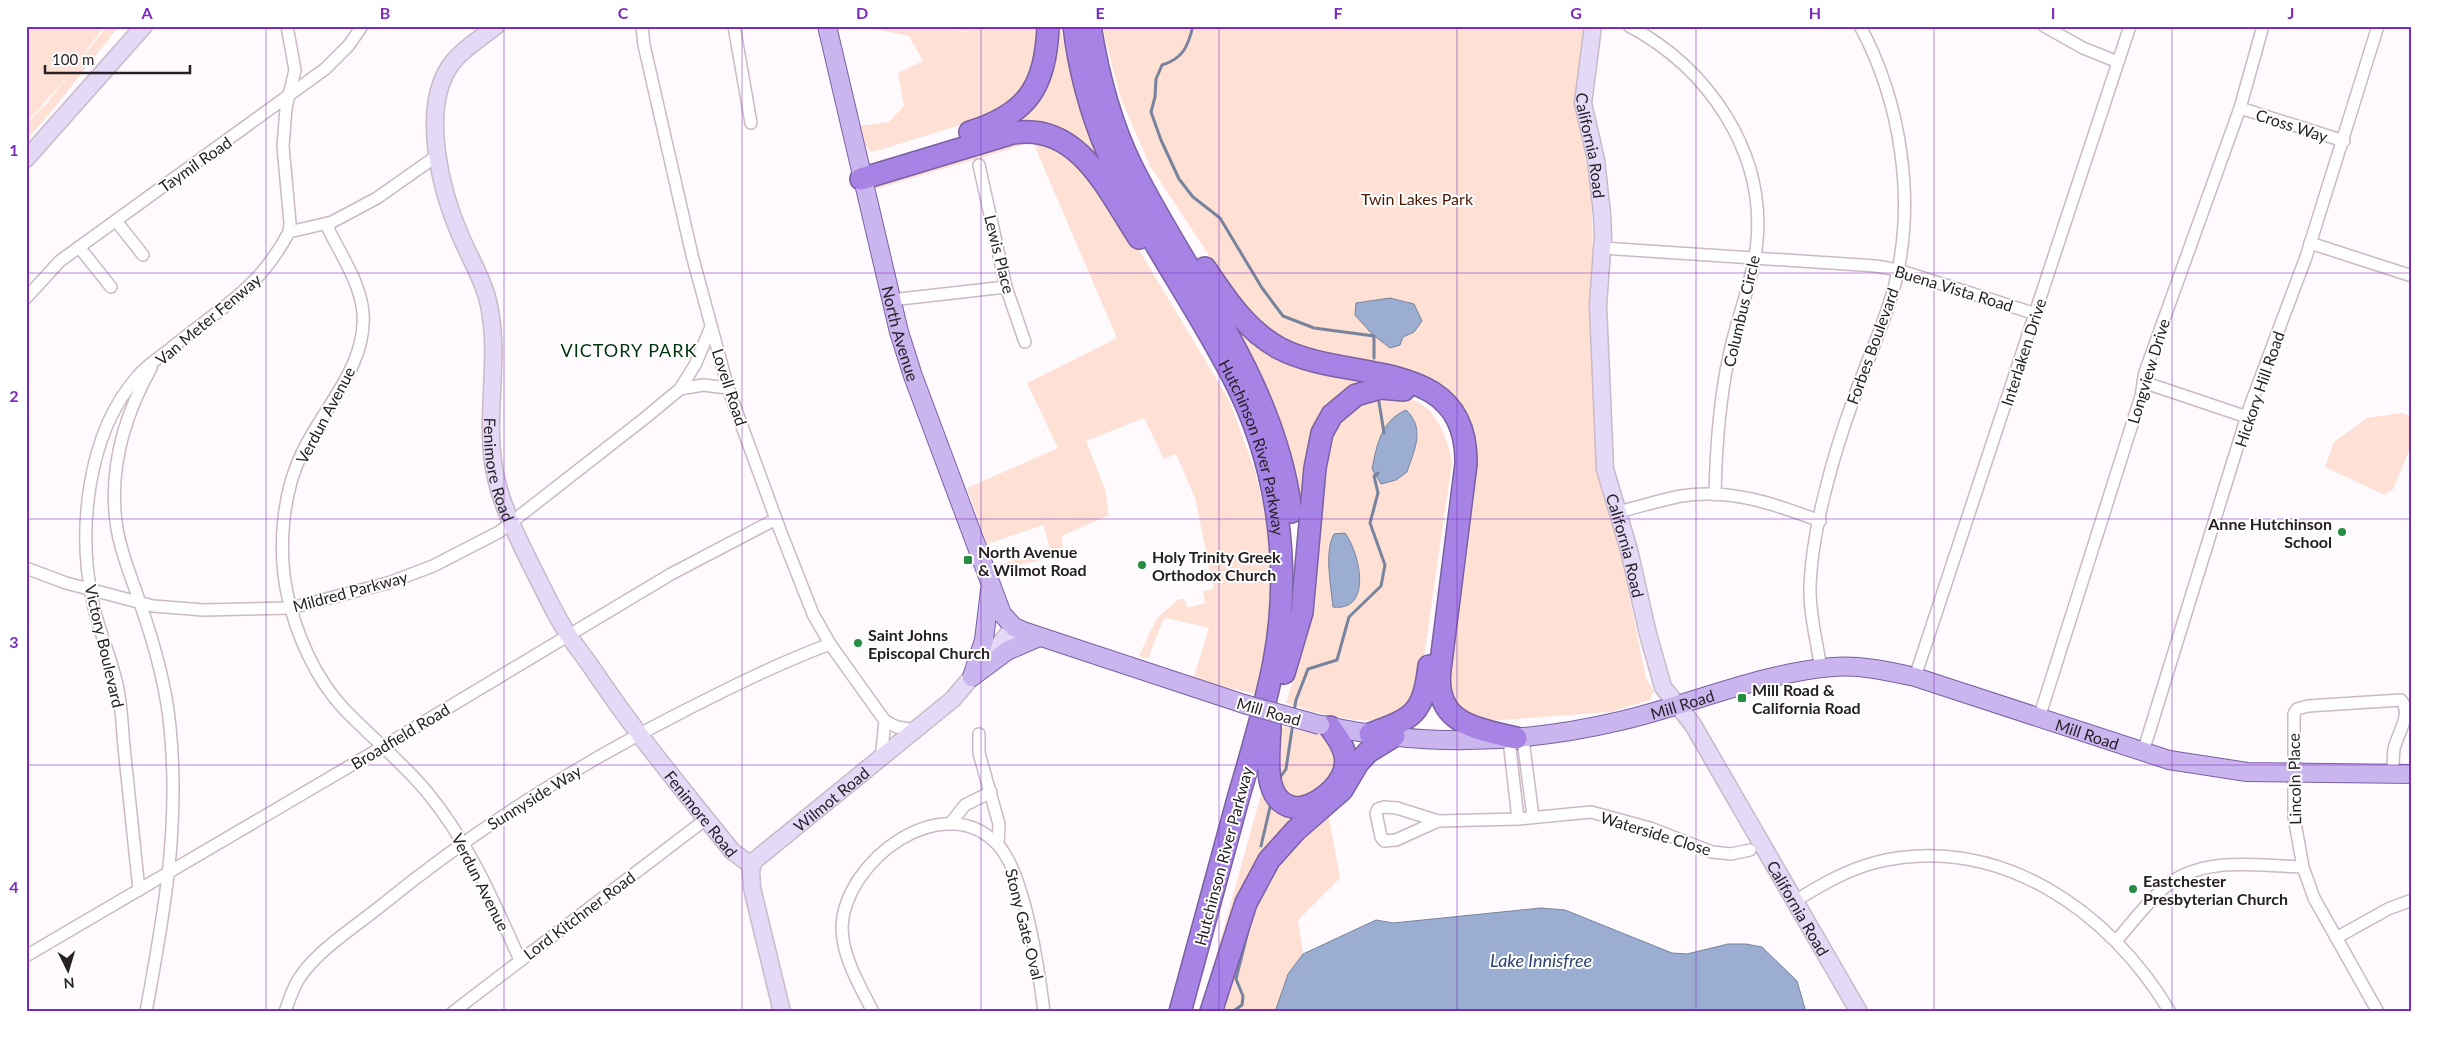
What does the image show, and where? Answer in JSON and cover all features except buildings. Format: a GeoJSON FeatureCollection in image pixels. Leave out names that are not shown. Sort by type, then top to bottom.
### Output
{"type":"FeatureCollection","features":[{"type":"Feature","properties":{"kind":"highway"},"geometry":{"type":"LineString","coordinates":[[860,172],[985,127],[1016,110],[1032,92],[1042,75],[1046,56],[1048,26]]}},
{"type":"Feature","properties":{"kind":"highway","name":"Hutchinson River Parkway"},"geometry":{"type":"LineString","coordinates":[[1074,26],[1088,92],[1107,151],[1128,192],[1244,398],[1264,454],[1274,493],[1280,534],[1281,596],[1278,639],[1271,675],[1180,1012]]}},
{"type":"Feature","properties":{"kind":"highway","name":"Hutchinson River Parkway"},"geometry":{"type":"LineString","coordinates":[[1090,26],[1100,77],[1118,134],[1141,184],[1245,363],[1260,394],[1277,445],[1287,485],[1294,555],[1293,618],[1284,673],[1192,1012]]}},
{"type":"Feature","properties":{"kind":"highway"},"geometry":{"type":"LineString","coordinates":[[860,172],[1013,133],[1030,131],[1056,137],[1072,146],[1086,160],[1157,265],[1204,324]]}},
{"type":"Feature","properties":{"kind":"highway"},"geometry":{"type":"LineString","coordinates":[[1118,134],[1218,288],[1240,316],[1257,333],[1279,348],[1308,359],[1418,384],[1435,393],[1453,412],[1464,437],[1466,464],[1439,689],[1444,704],[1460,722],[1516,738]]}},
{"type":"Feature","properties":{"kind":"highway"},"geometry":{"type":"LineString","coordinates":[[1284,673],[1302,612],[1315,468],[1319,443],[1327,423],[1339,408],[1365,392],[1390,388],[1416,394],[1431,404],[1443,416],[1454,439],[1456,455],[1426,687],[1422,702],[1412,715],[1398,724],[1370,734]]}},
{"type":"Feature","properties":{"kind":"highway"},"geometry":{"type":"LineString","coordinates":[[1270,728],[1268,766],[1271,786],[1280,800],[1290,806],[1300,808],[1325,796],[1343,773],[1346,760],[1344,750],[1325,726]]}},
{"type":"Feature","properties":{"kind":"highway"},"geometry":{"type":"LineString","coordinates":[[1211,1012],[1246,903],[1269,860],[1296,830],[1337,795],[1363,757],[1394,736]]}},
{"type":"Feature","properties":{"kind":"main road","name":"North Avenue"},"geometry":{"type":"LineString","coordinates":[[826,26],[891,300],[913,376],[1000,610],[1014,627]]}},
{"type":"Feature","properties":{"kind":"main road"},"geometry":{"type":"LineString","coordinates":[[972,677],[984,640],[991,586]]}},
{"type":"Feature","properties":{"kind":"main road","name":"Mill Road"},"geometry":{"type":"LineString","coordinates":[[1014,627],[1039,637],[1244,704],[1325,726],[1370,734],[1456,740],[1516,738],[1576,731],[1678,705],[1772,678],[1821,669],[1876,669],[1915,677],[2143,752],[2206,767],[2247,772],[2412,774]]}},
{"type":"Feature","properties":{"kind":"main road"},"geometry":{"type":"LineString","coordinates":[[972,677],[1007,651],[1039,637]]}},
{"type":"Feature","properties":{"kind":"street"},"geometry":{"type":"LineString","coordinates":[[26,159],[144,26]]}},
{"type":"Feature","properties":{"kind":"street"},"geometry":{"type":"LineString","coordinates":[[287,26],[295,70],[289,97],[283,146],[290,223],[289,232],[326,224],[377,198],[438,156]]}},
{"type":"Feature","properties":{"kind":"street","name":"Taymil Road"},"geometry":{"type":"LineString","coordinates":[[26,298],[43,278],[79,248],[289,97],[338,57],[362,26]]}},
{"type":"Feature","properties":{"kind":"street","name":"Fenimore Road"},"geometry":{"type":"LineString","coordinates":[[496,26],[450,66],[440,87],[435,123],[438,156],[449,205],[461,237],[481,277],[491,313],[494,342],[490,434],[497,480],[510,522],[568,634],[619,709],[706,819],[732,851],[752,866]]}},
{"type":"Feature","properties":{"kind":"street","name":"Lovell Road"},"geometry":{"type":"LineString","coordinates":[[642,26],[644,45],[692,255],[728,388],[776,519],[814,614],[830,644],[885,721]]}},
{"type":"Feature","properties":{"kind":"street"},"geometry":{"type":"LineString","coordinates":[[734,26],[751,123]]}},
{"type":"Feature","properties":{"kind":"street","name":"California Road"},"geometry":{"type":"LineString","coordinates":[[1593,26],[1583,102],[1601,192],[1602,248],[1598,305],[1605,469],[1629,550],[1656,663],[1664,687],[1693,725],[1859,1012]]}},
{"type":"Feature","properties":{"kind":"street","name":"Columbus Circle"},"geometry":{"type":"LineString","coordinates":[[1629,26],[1659,43],[1698,79],[1730,122],[1743,148],[1753,177],[1757,216],[1754,258],[1724,384],[1717,439],[1714,495]]}},
{"type":"Feature","properties":{"kind":"street","name":"Forbes Boulevard"},"geometry":{"type":"LineString","coordinates":[[1821,669],[1810,585],[1820,521],[1829,476],[1853,399],[1882,324],[1898,270],[1904,189],[1899,146],[1884,81],[1860,26]]}},
{"type":"Feature","properties":{"kind":"street"},"geometry":{"type":"LineString","coordinates":[[2044,26],[2083,48],[2118,62]]}},
{"type":"Feature","properties":{"kind":"street","name":"Interlaken Drive"},"geometry":{"type":"LineString","coordinates":[[1915,677],[2130,26]]}},
{"type":"Feature","properties":{"kind":"street","name":"Longview Drive"},"geometry":{"type":"LineString","coordinates":[[2039,718],[2141,396],[2145,372],[2240,108],[2263,26]]}},
{"type":"Feature","properties":{"kind":"street","name":"Hickory Hill Road"},"geometry":{"type":"LineString","coordinates":[[2143,752],[2247,417],[2310,243],[2344,141],[2378,26]]}},
{"type":"Feature","properties":{"kind":"street","name":"Cross Way"},"geometry":{"type":"LineString","coordinates":[[2240,108],[2344,141]]}},
{"type":"Feature","properties":{"kind":"street","name":"Lewis Place"},"geometry":{"type":"LineString","coordinates":[[978,165],[1006,287],[1025,342]]}},
{"type":"Feature","properties":{"kind":"street"},"geometry":{"type":"LineString","coordinates":[[116,221],[143,255]]}},
{"type":"Feature","properties":{"kind":"street","name":"Verdun Avenue"},"geometry":{"type":"LineString","coordinates":[[326,224],[354,280],[360,297],[363,314],[362,337],[353,364],[302,453],[292,481],[285,515],[283,543],[287,592],[291,608],[306,652],[342,707],[384,746],[427,792],[464,842],[520,960]]}},
{"type":"Feature","properties":{"kind":"street","name":"Van Meter Fenway"},"geometry":{"type":"LineString","coordinates":[[140,602],[119,539],[115,512],[115,484],[127,418],[155,361],[253,284],[272,262],[289,232]]}},
{"type":"Feature","properties":{"kind":"street"},"geometry":{"type":"LineString","coordinates":[[2310,243],[2412,276]]}},
{"type":"Feature","properties":{"kind":"street"},"geometry":{"type":"LineString","coordinates":[[79,248],[111,287]]}},
{"type":"Feature","properties":{"kind":"street","name":"Buena Vista Road"},"geometry":{"type":"LineString","coordinates":[[1602,248],[1876,266],[1898,270],[2036,314]]}},
{"type":"Feature","properties":{"kind":"street"},"geometry":{"type":"LineString","coordinates":[[891,300],[1006,287]]}},
{"type":"Feature","properties":{"kind":"street","name":"Mildred Parkway"},"geometry":{"type":"LineString","coordinates":[[26,568],[91,589],[140,602],[167,608],[204,610],[291,608],[360,591],[408,576],[499,532],[680,389],[694,365],[711,327]]}},
{"type":"Feature","properties":{"kind":"street","name":"Victory Boulevard"},"geometry":{"type":"LineString","coordinates":[[138,890],[118,690],[93,603],[86,535],[88,497],[96,455],[114,412],[137,376],[155,361]]}},
{"type":"Feature","properties":{"kind":"street"},"geometry":{"type":"LineString","coordinates":[[2143,382],[2247,417]]}},
{"type":"Feature","properties":{"kind":"street","name":"Mildred Parkway"},"geometry":{"type":"LineString","coordinates":[[680,389],[703,385],[728,388]]}},
{"type":"Feature","properties":{"kind":"street"},"geometry":{"type":"LineString","coordinates":[[1618,512],[1684,496],[1714,495],[1754,499],[1820,521]]}},
{"type":"Feature","properties":{"kind":"street","name":"Broadfield Road"},"geometry":{"type":"LineString","coordinates":[[26,956],[384,746],[670,574],[776,519]]}},
{"type":"Feature","properties":{"kind":"street"},"geometry":{"type":"LineString","coordinates":[[140,602],[155,649],[165,693],[170,725],[174,814],[170,872],[146,1012]]}},
{"type":"Feature","properties":{"kind":"street","name":"Wilmot Road"},"geometry":{"type":"LineString","coordinates":[[752,866],[761,854],[953,699],[1014,627]]}},
{"type":"Feature","properties":{"kind":"street","name":"Sunnyside Way"},"geometry":{"type":"LineString","coordinates":[[285,1012],[299,978],[321,954],[414,879],[464,842],[545,788],[640,734],[733,686],[830,644]]}},
{"type":"Feature","properties":{"kind":"street","name":"Lincoln Place"},"geometry":{"type":"LineString","coordinates":[[2378,1012],[2313,896],[2302,867],[2294,817],[2293,727],[2294,714],[2297,709],[2308,706],[2401,700],[2405,706],[2405,716],[2394,749],[2393,774]]}},
{"type":"Feature","properties":{"kind":"street"},"geometry":{"type":"LineString","coordinates":[[881,758],[885,721],[897,727],[916,730]]}},
{"type":"Feature","properties":{"kind":"street"},"geometry":{"type":"LineString","coordinates":[[979,734],[979,753],[999,824],[998,845]]}},
{"type":"Feature","properties":{"kind":"street"},"geometry":{"type":"LineString","coordinates":[[1518,819],[1510,749],[1516,738],[1524,747],[1532,817]]}},
{"type":"Feature","properties":{"kind":"street"},"geometry":{"type":"LineString","coordinates":[[1514,782],[1528,781]]}},
{"type":"Feature","properties":{"kind":"street"},"geometry":{"type":"LineString","coordinates":[[950,824],[965,805],[991,792]]}},
{"type":"Feature","properties":{"kind":"street","name":"Waterside Close"},"geometry":{"type":"LineString","coordinates":[[1438,821],[1396,840],[1389,841],[1381,837],[1376,813],[1378,809],[1384,807],[1398,808],[1438,821],[1518,819],[1591,812],[1650,828],[1712,852],[1731,854],[1750,850]]}},
{"type":"Feature","properties":{"kind":"street","name":"Lord Kitchner Road"},"geometry":{"type":"LineString","coordinates":[[453,1012],[706,819]]}},
{"type":"Feature","properties":{"kind":"street","name":"Stony Gate Oval"},"geometry":{"type":"LineString","coordinates":[[873,1012],[844,946],[842,926],[845,909],[853,889],[865,870],[882,853],[904,838],[920,829],[950,824],[971,828],[998,845],[1016,876],[1034,950],[1044,1012]]}},
{"type":"Feature","properties":{"kind":"street"},"geometry":{"type":"LineString","coordinates":[[1795,901],[1831,879],[1875,863],[1923,855],[1955,857],[1984,862],[2029,879],[2074,904],[2126,949],[2149,979],[2170,1012]]}},
{"type":"Feature","properties":{"kind":"street"},"geometry":{"type":"LineString","coordinates":[[2116,941],[2165,887],[2186,873],[2213,866],[2228,865],[2302,867]]}},
{"type":"Feature","properties":{"kind":"street"},"geometry":{"type":"LineString","coordinates":[[752,866],[752,888],[782,1012]]}},
{"type":"Feature","properties":{"kind":"street"},"geometry":{"type":"LineString","coordinates":[[2336,938],[2388,910],[2412,900]]}},
{"type":"Feature","properties":{"kind":"green space"},"geometry":{"type":"Polygon","coordinates":[[[26,26],[104,26],[73,70],[107,26],[119,26],[51,112],[26,140],[26,124],[46,104],[68,76],[26,123],[26,26]]]}},
{"type":"Feature","properties":{"kind":"green space"},"geometry":{"type":"Polygon","coordinates":[[[859,26],[937,26],[966,32],[942,26],[968,26],[967,30],[970,26],[1041,26],[1039,56],[1018,98],[996,114],[876,151],[870,151],[866,146],[860,126],[889,122],[904,106],[898,73],[923,61],[909,36],[859,26]]]}},
{"type":"Feature","properties":{"kind":"green space"},"geometry":{"type":"Polygon","coordinates":[[[1055,26],[1060,26],[1079,102],[1106,175],[1091,159],[999,128],[1019,115],[1055,26]]]}},
{"type":"Feature","properties":{"kind":"green space","name":"Twin Lakes Park"},"geometry":{"type":"Polygon","coordinates":[[[1102,26],[1585,26],[1577,83],[1576,112],[1591,186],[1593,253],[1590,323],[1598,474],[1618,542],[1646,678],[1654,691],[1650,700],[1610,712],[1488,721],[1472,718],[1456,707],[1445,687],[1467,527],[1448,394],[1284,342],[1260,324],[1234,293],[1150,166],[1120,96],[1102,26]]]}},
{"type":"Feature","properties":{"kind":"green space"},"geometry":{"type":"Polygon","coordinates":[[[1046,140],[1084,168],[1133,240],[1229,400],[1254,468],[1265,512],[1271,561],[1271,620],[1268,647],[1257,694],[1193,680],[1209,628],[1167,618],[1163,620],[1148,659],[1139,656],[1157,618],[1179,599],[1184,599],[1187,608],[1205,603],[1203,591],[1214,589],[1195,498],[1176,454],[1164,459],[1144,418],[1086,441],[1105,489],[1109,515],[1061,536],[1063,546],[1053,555],[1026,563],[1002,568],[1000,565],[1050,547],[1043,525],[987,544],[967,488],[1058,448],[1027,383],[1117,338],[1033,142],[876,189],[877,184],[1006,141],[1046,140]]]}},
{"type":"Feature","properties":{"kind":"green space"},"geometry":{"type":"Polygon","coordinates":[[[1230,316],[1249,334],[1384,380],[1345,396],[1305,503],[1299,503],[1286,442],[1272,400],[1230,316]]]}},
{"type":"Feature","properties":{"kind":"green space"},"geometry":{"type":"Polygon","coordinates":[[[1390,394],[1413,400],[1429,411],[1444,434],[1452,462],[1419,692],[1409,707],[1395,716],[1378,720],[1359,720],[1320,713],[1286,703],[1307,634],[1324,457],[1331,433],[1352,407],[1390,394]]]}},
{"type":"Feature","properties":{"kind":"green space"},"geometry":{"type":"Polygon","coordinates":[[[2402,413],[2412,417],[2412,444],[2393,489],[2385,495],[2325,467],[2334,442],[2367,418],[2402,413]]]}},
{"type":"Feature","properties":{"kind":"green space"},"geometry":{"type":"Polygon","coordinates":[[[1282,726],[1326,736],[1336,742],[1335,779],[1306,801],[1279,792],[1275,764],[1282,726]]]}},
{"type":"Feature","properties":{"kind":"green space"},"geometry":{"type":"Polygon","coordinates":[[[1265,780],[1298,813],[1271,848],[1203,1003],[1265,780]]]}},
{"type":"Feature","properties":{"kind":"green space"},"geometry":{"type":"Polygon","coordinates":[[[1328,812],[1340,878],[1298,920],[1303,954],[1288,974],[1275,1012],[1219,1012],[1259,883],[1328,812]]]}},
{"type":"Feature","properties":{"kind":"water"},"geometry":{"type":"Polygon","coordinates":[[[1390,298],[1414,304],[1422,321],[1414,332],[1403,337],[1400,345],[1390,348],[1372,334],[1355,315],[1356,303],[1390,298]]]}},
{"type":"Feature","properties":{"kind":"water"},"geometry":{"type":"Polygon","coordinates":[[[1406,410],[1416,425],[1417,440],[1413,456],[1407,472],[1396,480],[1381,484],[1372,469],[1378,442],[1391,420],[1406,410]]]}},
{"type":"Feature","properties":{"kind":"water"},"geometry":{"type":"Polygon","coordinates":[[[1345,533],[1355,554],[1360,579],[1354,600],[1346,606],[1333,607],[1329,550],[1334,534],[1345,533]]]}},
{"type":"Feature","properties":{"kind":"water","name":"Lake Innisfree"},"geometry":{"type":"Polygon","coordinates":[[[1541,908],[1565,910],[1672,953],[1687,954],[1728,944],[1746,944],[1762,947],[1797,981],[1806,1012],[1275,1012],[1288,974],[1303,954],[1376,920],[1393,923],[1541,908]]]}},
{"type":"Feature","properties":{"kind":"waterway"},"geometry":{"type":"LineString","coordinates":[[1193,26],[1184,51],[1175,59],[1162,65],[1156,79],[1155,97],[1151,112],[1161,140],[1179,179],[1193,197],[1220,218],[1262,288],[1283,316],[1314,328],[1374,336],[1374,358]]}},
{"type":"Feature","properties":{"kind":"waterway"},"geometry":{"type":"LineString","coordinates":[[1379,402],[1384,433]]}},
{"type":"Feature","properties":{"kind":"waterway"},"geometry":{"type":"LineString","coordinates":[[1294,712],[1296,700],[1308,669],[1337,660],[1349,617],[1381,586],[1385,565],[1370,523],[1378,493],[1374,476],[1378,473]]}},
{"type":"Feature","properties":{"kind":"waterway"},"geometry":{"type":"LineString","coordinates":[[1279,779],[1286,769],[1293,723]]}},
{"type":"Feature","properties":{"kind":"waterway"},"geometry":{"type":"LineString","coordinates":[[1261,846],[1271,803]]}},
{"type":"Feature","properties":{"kind":"waterway"},"geometry":{"type":"LineString","coordinates":[[1232,1012],[1242,1005],[1243,996],[1236,979],[1248,931]]}},
{"type":"Feature","properties":{"kind":"place","name":"Anne Hutchinson School"},"geometry":{"type":"Point","coordinates":[2342,532]}},
{"type":"Feature","properties":{"kind":"place","name":"North Avenue & Wilmot Road"},"geometry":{"type":"Point","coordinates":[968,560]}},
{"type":"Feature","properties":{"kind":"place","name":"Holy Trinity Greek Orthodox Church"},"geometry":{"type":"Point","coordinates":[1142,565]}},
{"type":"Feature","properties":{"kind":"place","name":"Saint Johns Episcopal Church"},"geometry":{"type":"Point","coordinates":[858,643]}},
{"type":"Feature","properties":{"kind":"place","name":"Mill Road & California Road"},"geometry":{"type":"Point","coordinates":[1742,698]}},
{"type":"Feature","properties":{"kind":"place","name":"Eastchester Presbyterian Church"},"geometry":{"type":"Point","coordinates":[2133,889]}},
{"type":"Feature","properties":{"kind":"district","name":"VICTORY PARK"},"geometry":{"type":"Point","coordinates":[629,350]}}]}
